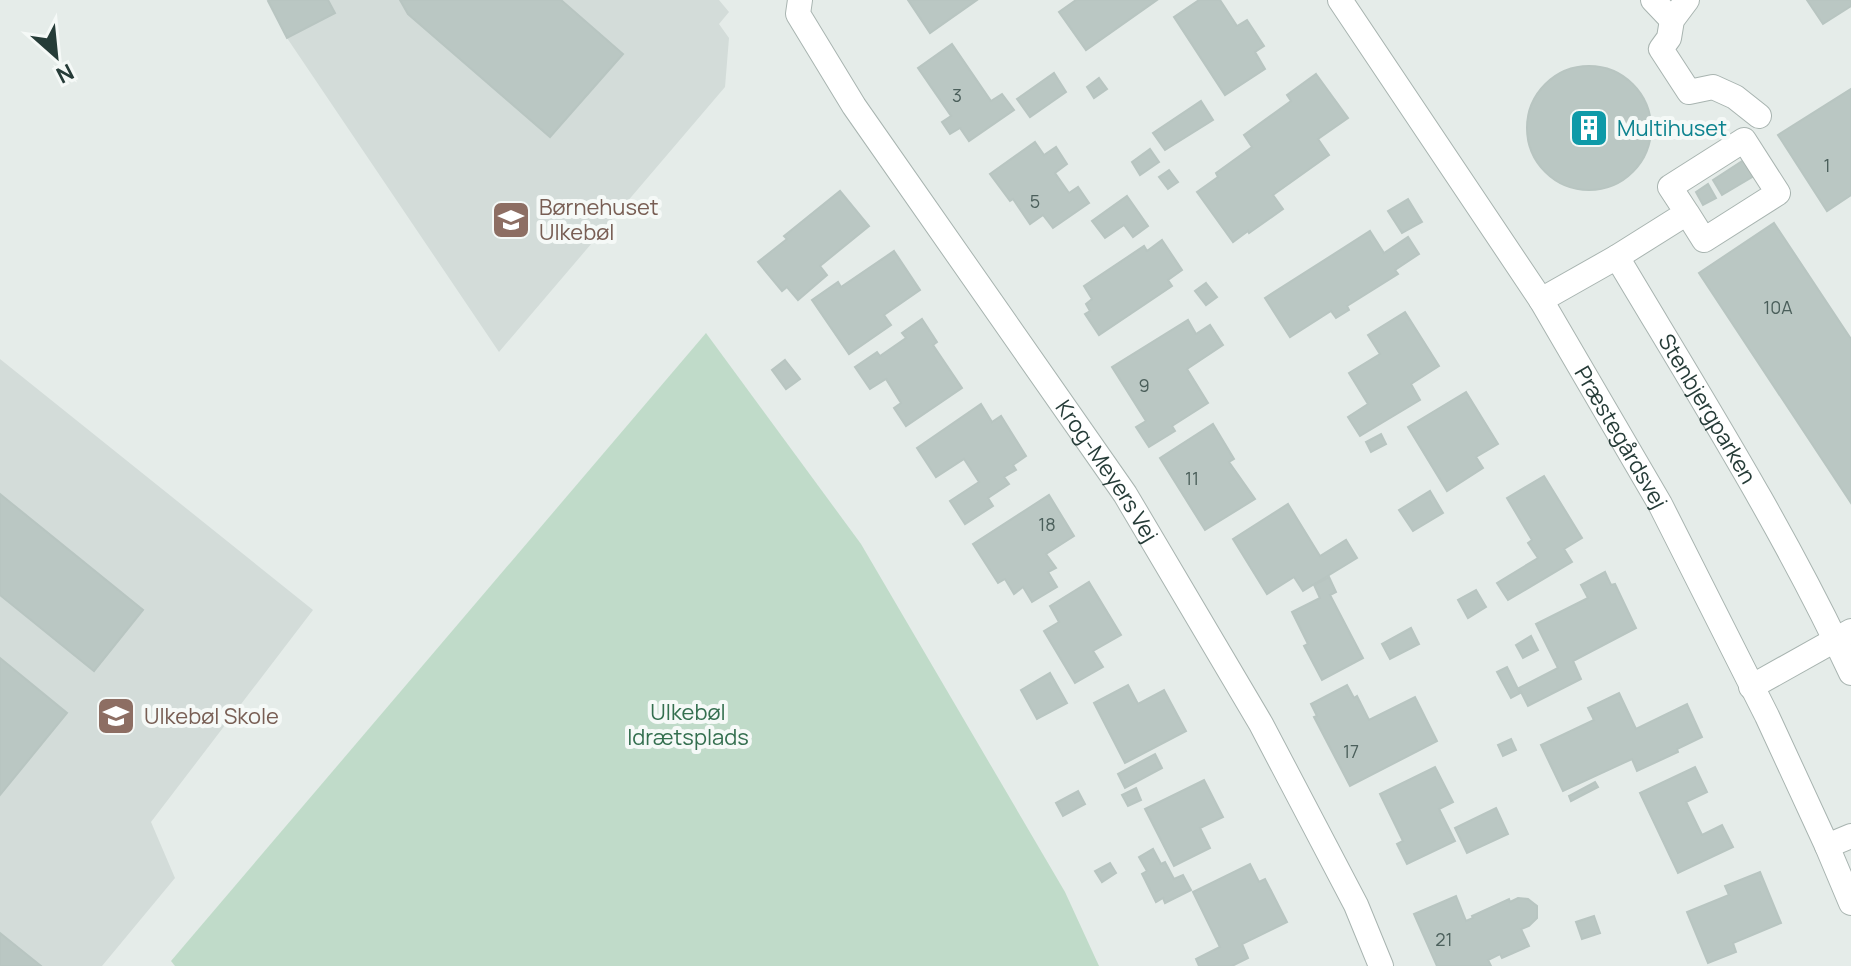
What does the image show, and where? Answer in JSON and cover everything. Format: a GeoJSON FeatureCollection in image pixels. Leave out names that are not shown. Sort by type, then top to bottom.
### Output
{"type":"FeatureCollection","features":[{"type":"Feature","properties":{"kind":"street","name":"Krog-Meyers Vej"},"geometry":{"type":"LineString","coordinates":[[800,0],[798,14],[854,106],[1125,494],[1261,724],[1356,905],[1381,966]]}},
{"type":"Feature","properties":{"kind":"street","name":"Præstegårdsvej"},"geometry":{"type":"LineString","coordinates":[[1340,0],[1541,300],[1660,504],[1767,716],[1851,903]]}},
{"type":"Feature","properties":{"kind":"street"},"geometry":{"type":"LineString","coordinates":[[1653,0],[1672,20]]}},
{"type":"Feature","properties":{"kind":"street"},"geometry":{"type":"LineString","coordinates":[[1687,0],[1672,20],[1669,38],[1661,49],[1689,92],[1713,87],[1735,97],[1759,116]]}},
{"type":"Feature","properties":{"kind":"street"},"geometry":{"type":"LineString","coordinates":[[1744,140],[1778,193],[1704,240],[1687,213],[1670,187],[1744,140]]}},
{"type":"Feature","properties":{"kind":"street"},"geometry":{"type":"LineString","coordinates":[[1541,300],[1687,213]]}},
{"type":"Feature","properties":{"kind":"street","name":"Stenbjergparken"},"geometry":{"type":"LineString","coordinates":[[1617,257],[1844,636],[1851,673]]}},
{"type":"Feature","properties":{"kind":"street"},"geometry":{"type":"LineString","coordinates":[[1751,687],[1844,636]]}},
{"type":"Feature","properties":{"kind":"street"},"geometry":{"type":"LineString","coordinates":[[1827,846],[1851,836]]}},
{"type":"Feature","properties":{"kind":"shaded area","name":"Børnehuset Ulkebøl"},"geometry":{"type":"Polygon","coordinates":[[[269,0],[719,0],[729,12],[719,24],[729,38],[725,87],[499,352],[287,38],[269,0]]]}},
{"type":"Feature","properties":{"kind":"shaded area","name":"Ulkebøl Skole"},"geometry":{"type":"Polygon","coordinates":[[[0,359],[313,610],[151,822],[175,878],[102,966],[0,966],[0,359]]]}},
{"type":"Feature","properties":{"kind":"green space","name":"Ulkebøl Idrætsplads"},"geometry":{"type":"Polygon","coordinates":[[[706,333],[861,544],[1065,892],[1099,966],[175,966],[171,961],[706,333]]]}},
{"type":"Feature","properties":{"kind":"building"},"geometry":{"type":"Polygon","coordinates":[[[270,0],[328,0],[335,13],[287,38],[270,0]]]}},
{"type":"Feature","properties":{"kind":"building"},"geometry":{"type":"Polygon","coordinates":[[[400,0],[561,0],[623,54],[550,137],[408,14],[400,0]]]}},
{"type":"Feature","properties":{"kind":"building"},"geometry":{"type":"Polygon","coordinates":[[[908,0],[977,0],[930,33],[908,0]]]}},
{"type":"Feature","properties":{"kind":"building"},"geometry":{"type":"Polygon","coordinates":[[[1076,0],[1157,0],[1086,50],[1059,12],[1076,0]]]}},
{"type":"Feature","properties":{"kind":"building"},"geometry":{"type":"Polygon","coordinates":[[[1199,0],[1220,0],[1237,26],[1247,20],[1264,46],[1255,52],[1265,69],[1225,95],[1174,17],[1199,0]]]}},
{"type":"Feature","properties":{"kind":"building"},"geometry":{"type":"Polygon","coordinates":[[[1807,0],[1851,0],[1851,6],[1823,24],[1807,0]]]}},
{"type":"Feature","properties":{"kind":"building"},"geometry":{"type":"Polygon","coordinates":[[[952,44],[991,101],[1002,94],[1014,110],[969,141],[960,128],[950,134],[942,122],[951,116],[918,68],[952,44]]]}},
{"type":"Feature","properties":{"kind":"building","name":"Multihuset"},"geometry":{"type":"Polygon","coordinates":[[[1589,66],[1613,71],[1633,84],[1646,104],[1651,128],[1646,152],[1633,172],[1613,185],[1589,190],[1565,185],[1545,172],[1532,152],[1527,128],[1532,104],[1545,84],[1565,71],[1589,66]]]}},
{"type":"Feature","properties":{"kind":"building"},"geometry":{"type":"Polygon","coordinates":[[[1054,73],[1066,92],[1030,117],[1017,99],[1054,73]]]}},
{"type":"Feature","properties":{"kind":"building"},"geometry":{"type":"Polygon","coordinates":[[[1316,74],[1348,118],[1318,139],[1329,155],[1273,195],[1283,209],[1233,242],[1197,192],[1218,177],[1216,173],[1252,147],[1244,135],[1291,101],[1287,95],[1316,74]]]}},
{"type":"Feature","properties":{"kind":"building"},"geometry":{"type":"Polygon","coordinates":[[[1099,78],[1107,89],[1094,98],[1087,87],[1099,78]]]}},
{"type":"Feature","properties":{"kind":"building"},"geometry":{"type":"Polygon","coordinates":[[[1851,89],[1851,195],[1827,211],[1778,135],[1851,89]]]}},
{"type":"Feature","properties":{"kind":"building"},"geometry":{"type":"Polygon","coordinates":[[[1201,101],[1213,120],[1165,150],[1153,133],[1201,101]]]}},
{"type":"Feature","properties":{"kind":"building"},"geometry":{"type":"Polygon","coordinates":[[[1035,142],[1044,155],[1056,147],[1067,164],[1055,173],[1069,193],[1078,187],[1089,203],[1053,228],[1043,215],[1030,224],[990,174],[1035,142]]]}},
{"type":"Feature","properties":{"kind":"building"},"geometry":{"type":"Polygon","coordinates":[[[1150,149],[1159,162],[1140,175],[1132,162],[1150,149]]]}},
{"type":"Feature","properties":{"kind":"building"},"geometry":{"type":"Polygon","coordinates":[[[1744,160],[1754,176],[1722,195],[1713,180],[1744,160]]]}},
{"type":"Feature","properties":{"kind":"building"},"geometry":{"type":"Polygon","coordinates":[[[1169,170],[1178,182],[1168,189],[1159,177],[1169,170]]]}},
{"type":"Feature","properties":{"kind":"building"},"geometry":{"type":"Polygon","coordinates":[[[1708,184],[1716,198],[1703,205],[1696,192],[1708,184]]]}},
{"type":"Feature","properties":{"kind":"building"},"geometry":{"type":"Polygon","coordinates":[[[840,191],[869,226],[820,266],[827,275],[798,300],[787,287],[782,291],[758,262],[787,239],[784,236],[840,191]]]}},
{"type":"Feature","properties":{"kind":"building"},"geometry":{"type":"Polygon","coordinates":[[[1127,196],[1148,226],[1133,237],[1124,225],[1105,238],[1092,221],[1127,196]]]}},
{"type":"Feature","properties":{"kind":"building"},"geometry":{"type":"Polygon","coordinates":[[[1408,199],[1422,222],[1402,233],[1388,211],[1408,199]]]}},
{"type":"Feature","properties":{"kind":"building"},"geometry":{"type":"Polygon","coordinates":[[[1774,223],[1851,339],[1851,503],[1699,273],[1774,223]]]}},
{"type":"Feature","properties":{"kind":"building"},"geometry":{"type":"Polygon","coordinates":[[[1370,231],[1384,253],[1408,237],[1419,254],[1395,270],[1398,274],[1347,306],[1349,310],[1336,318],[1331,311],[1290,337],[1265,298],[1370,231]]]}},
{"type":"Feature","properties":{"kind":"building"},"geometry":{"type":"Polygon","coordinates":[[[1162,240],[1182,270],[1168,280],[1172,286],[1099,335],[1085,314],[1090,311],[1086,304],[1092,299],[1084,286],[1144,246],[1147,251],[1162,240]]]}},
{"type":"Feature","properties":{"kind":"building"},"geometry":{"type":"Polygon","coordinates":[[[894,251],[920,290],[884,315],[891,325],[849,354],[812,300],[838,282],[841,287],[894,251]]]}},
{"type":"Feature","properties":{"kind":"building"},"geometry":{"type":"Polygon","coordinates":[[[1206,283],[1217,297],[1206,305],[1195,291],[1206,283]]]}},
{"type":"Feature","properties":{"kind":"building"},"geometry":{"type":"Polygon","coordinates":[[[1405,312],[1439,366],[1411,384],[1420,400],[1360,436],[1348,417],[1368,404],[1349,373],[1380,354],[1368,335],[1405,312]]]}},
{"type":"Feature","properties":{"kind":"building"},"geometry":{"type":"Polygon","coordinates":[[[922,319],[937,342],[933,345],[962,388],[906,426],[894,408],[901,403],[886,379],[870,389],[855,367],[877,352],[880,356],[906,338],[902,333],[922,319]]]}},
{"type":"Feature","properties":{"kind":"building"},"geometry":{"type":"Polygon","coordinates":[[[1188,320],[1196,334],[1210,325],[1223,345],[1187,369],[1208,403],[1172,426],[1175,431],[1149,447],[1136,427],[1146,421],[1112,367],[1188,320]]]}},
{"type":"Feature","properties":{"kind":"building"},"geometry":{"type":"Polygon","coordinates":[[[785,360],[800,379],[786,389],[772,370],[785,360]]]}},
{"type":"Feature","properties":{"kind":"building"},"geometry":{"type":"Polygon","coordinates":[[[1466,392],[1498,444],[1476,457],[1483,468],[1447,491],[1408,427],[1466,392]]]}},
{"type":"Feature","properties":{"kind":"building"},"geometry":{"type":"Polygon","coordinates":[[[981,404],[992,422],[1001,416],[1026,456],[1013,465],[1016,470],[1004,477],[1009,484],[988,498],[993,506],[965,524],[950,501],[979,482],[964,459],[936,477],[917,448],[981,404]]]}},
{"type":"Feature","properties":{"kind":"building"},"geometry":{"type":"Polygon","coordinates":[[[1213,424],[1234,459],[1229,462],[1255,499],[1205,530],[1160,458],[1213,424]]]}},
{"type":"Feature","properties":{"kind":"building"},"geometry":{"type":"Polygon","coordinates":[[[1381,434],[1386,444],[1371,452],[1366,442],[1381,434]]]}},
{"type":"Feature","properties":{"kind":"building"},"geometry":{"type":"Polygon","coordinates":[[[1544,476],[1582,538],[1564,549],[1572,562],[1508,600],[1497,583],[1538,558],[1528,543],[1532,540],[1507,498],[1544,476]]]}},
{"type":"Feature","properties":{"kind":"building"},"geometry":{"type":"Polygon","coordinates":[[[1430,491],[1443,513],[1413,531],[1399,510],[1430,491]]]}},
{"type":"Feature","properties":{"kind":"building"},"geometry":{"type":"Polygon","coordinates":[[[0,494],[143,610],[94,671],[0,595],[0,494]]]}},
{"type":"Feature","properties":{"kind":"building"},"geometry":{"type":"Polygon","coordinates":[[[1049,495],[1074,536],[1046,554],[1056,568],[1048,572],[1057,587],[1032,602],[1023,587],[1014,594],[1005,579],[998,583],[973,544],[1049,495]]]}},
{"type":"Feature","properties":{"kind":"building"},"geometry":{"type":"Polygon","coordinates":[[[1288,504],[1320,556],[1346,540],[1357,558],[1303,591],[1294,577],[1267,594],[1233,539],[1288,504]]]}},
{"type":"Feature","properties":{"kind":"building"},"geometry":{"type":"Polygon","coordinates":[[[1605,572],[1611,585],[1615,584],[1636,628],[1573,661],[1581,679],[1528,706],[1519,688],[1558,668],[1536,624],[1588,598],[1581,585],[1605,572]]]}},
{"type":"Feature","properties":{"kind":"building"},"geometry":{"type":"Polygon","coordinates":[[[1329,577],[1336,592],[1330,595],[1363,658],[1322,680],[1304,646],[1308,644],[1292,612],[1320,598],[1314,585],[1329,577]]]}},
{"type":"Feature","properties":{"kind":"building"},"geometry":{"type":"Polygon","coordinates":[[[1089,582],[1121,635],[1093,651],[1103,667],[1075,683],[1044,631],[1059,622],[1050,606],[1089,582]]]}},
{"type":"Feature","properties":{"kind":"building"},"geometry":{"type":"Polygon","coordinates":[[[1476,590],[1486,607],[1468,618],[1458,600],[1476,590]]]}},
{"type":"Feature","properties":{"kind":"building"},"geometry":{"type":"Polygon","coordinates":[[[1411,628],[1419,644],[1390,659],[1382,644],[1411,628]]]}},
{"type":"Feature","properties":{"kind":"building"},"geometry":{"type":"Polygon","coordinates":[[[1531,636],[1538,650],[1523,658],[1516,645],[1531,636]]]}},
{"type":"Feature","properties":{"kind":"building"},"geometry":{"type":"Polygon","coordinates":[[[0,658],[67,713],[0,795],[0,658]]]}},
{"type":"Feature","properties":{"kind":"building"},"geometry":{"type":"Polygon","coordinates":[[[1507,667],[1520,693],[1511,698],[1497,672],[1507,667]]]}},
{"type":"Feature","properties":{"kind":"building"},"geometry":{"type":"Polygon","coordinates":[[[1050,673],[1067,703],[1037,719],[1021,690],[1050,673]]]}},
{"type":"Feature","properties":{"kind":"building"},"geometry":{"type":"Polygon","coordinates":[[[1128,685],[1138,704],[1164,690],[1186,731],[1125,763],[1094,703],[1128,685]]]}},
{"type":"Feature","properties":{"kind":"building"},"geometry":{"type":"Polygon","coordinates":[[[1347,685],[1354,698],[1357,696],[1369,720],[1415,697],[1437,741],[1350,786],[1314,717],[1317,716],[1311,704],[1347,685]]]}},
{"type":"Feature","properties":{"kind":"building"},"geometry":{"type":"Polygon","coordinates":[[[1619,693],[1636,729],[1687,704],[1702,737],[1637,771],[1632,759],[1563,791],[1541,745],[1594,720],[1588,708],[1619,693]]]}},
{"type":"Feature","properties":{"kind":"building"},"geometry":{"type":"Polygon","coordinates":[[[1511,739],[1516,750],[1503,756],[1498,745],[1511,739]]]}},
{"type":"Feature","properties":{"kind":"building"},"geometry":{"type":"Polygon","coordinates":[[[1155,754],[1162,768],[1125,788],[1118,774],[1155,754]]]}},
{"type":"Feature","properties":{"kind":"building"},"geometry":{"type":"Polygon","coordinates":[[[1435,767],[1453,802],[1439,809],[1455,841],[1407,864],[1397,844],[1403,841],[1380,794],[1435,767]]]}},
{"type":"Feature","properties":{"kind":"building"},"geometry":{"type":"Polygon","coordinates":[[[1695,767],[1707,792],[1686,802],[1702,835],[1722,825],[1733,847],[1678,873],[1640,793],[1695,767]]]}},
{"type":"Feature","properties":{"kind":"building"},"geometry":{"type":"Polygon","coordinates":[[[1204,780],[1223,817],[1200,828],[1210,848],[1174,866],[1145,809],[1204,780]]]}},
{"type":"Feature","properties":{"kind":"building"},"geometry":{"type":"Polygon","coordinates":[[[1595,782],[1598,787],[1571,801],[1569,796],[1595,782]]]}},
{"type":"Feature","properties":{"kind":"building"},"geometry":{"type":"Polygon","coordinates":[[[1136,788],[1141,800],[1128,806],[1122,795],[1136,788]]]}},
{"type":"Feature","properties":{"kind":"building"},"geometry":{"type":"Polygon","coordinates":[[[1078,791],[1085,804],[1063,816],[1056,803],[1078,791]]]}},
{"type":"Feature","properties":{"kind":"building"},"geometry":{"type":"Polygon","coordinates":[[[1496,808],[1508,834],[1467,853],[1455,828],[1496,808]]]}},
{"type":"Feature","properties":{"kind":"building"},"geometry":{"type":"Polygon","coordinates":[[[1153,849],[1174,879],[1183,875],[1191,890],[1165,903],[1163,898],[1156,902],[1142,874],[1147,871],[1139,857],[1153,849]]]}},
{"type":"Feature","properties":{"kind":"building"},"geometry":{"type":"Polygon","coordinates":[[[1110,863],[1116,873],[1102,882],[1095,871],[1110,863]]]}},
{"type":"Feature","properties":{"kind":"building"},"geometry":{"type":"Polygon","coordinates":[[[1250,864],[1259,882],[1265,879],[1287,922],[1242,944],[1248,958],[1232,966],[1199,966],[1196,959],[1220,947],[1193,892],[1250,864]]]}},
{"type":"Feature","properties":{"kind":"building"},"geometry":{"type":"Polygon","coordinates":[[[1760,872],[1781,923],[1733,943],[1736,952],[1708,963],[1687,912],[1729,895],[1725,886],[1760,872]]]}},
{"type":"Feature","properties":{"kind":"building"},"geometry":{"type":"Polygon","coordinates":[[[1456,896],[1466,921],[1509,899],[1510,902],[1518,898],[1528,899],[1537,906],[1537,918],[1521,929],[1529,946],[1502,958],[1500,954],[1488,960],[1491,966],[1437,966],[1414,914],[1456,896]]]}},
{"type":"Feature","properties":{"kind":"building"},"geometry":{"type":"Polygon","coordinates":[[[1594,916],[1600,933],[1582,939],[1576,922],[1594,916]]]}},
{"type":"Feature","properties":{"kind":"building"},"geometry":{"type":"Polygon","coordinates":[[[0,933],[41,966],[0,966],[0,933]]]}},
{"type":"Feature","properties":{"kind":"place","name":"Multihuset"},"geometry":{"type":"Point","coordinates":[1589,128]}},
{"type":"Feature","properties":{"kind":"place","name":"Børnehuset Ulkebøl"},"geometry":{"type":"Point","coordinates":[511,220]}},
{"type":"Feature","properties":{"kind":"place","name":"Ulkebøl Skole"},"geometry":{"type":"Point","coordinates":[116,716]}}]}
